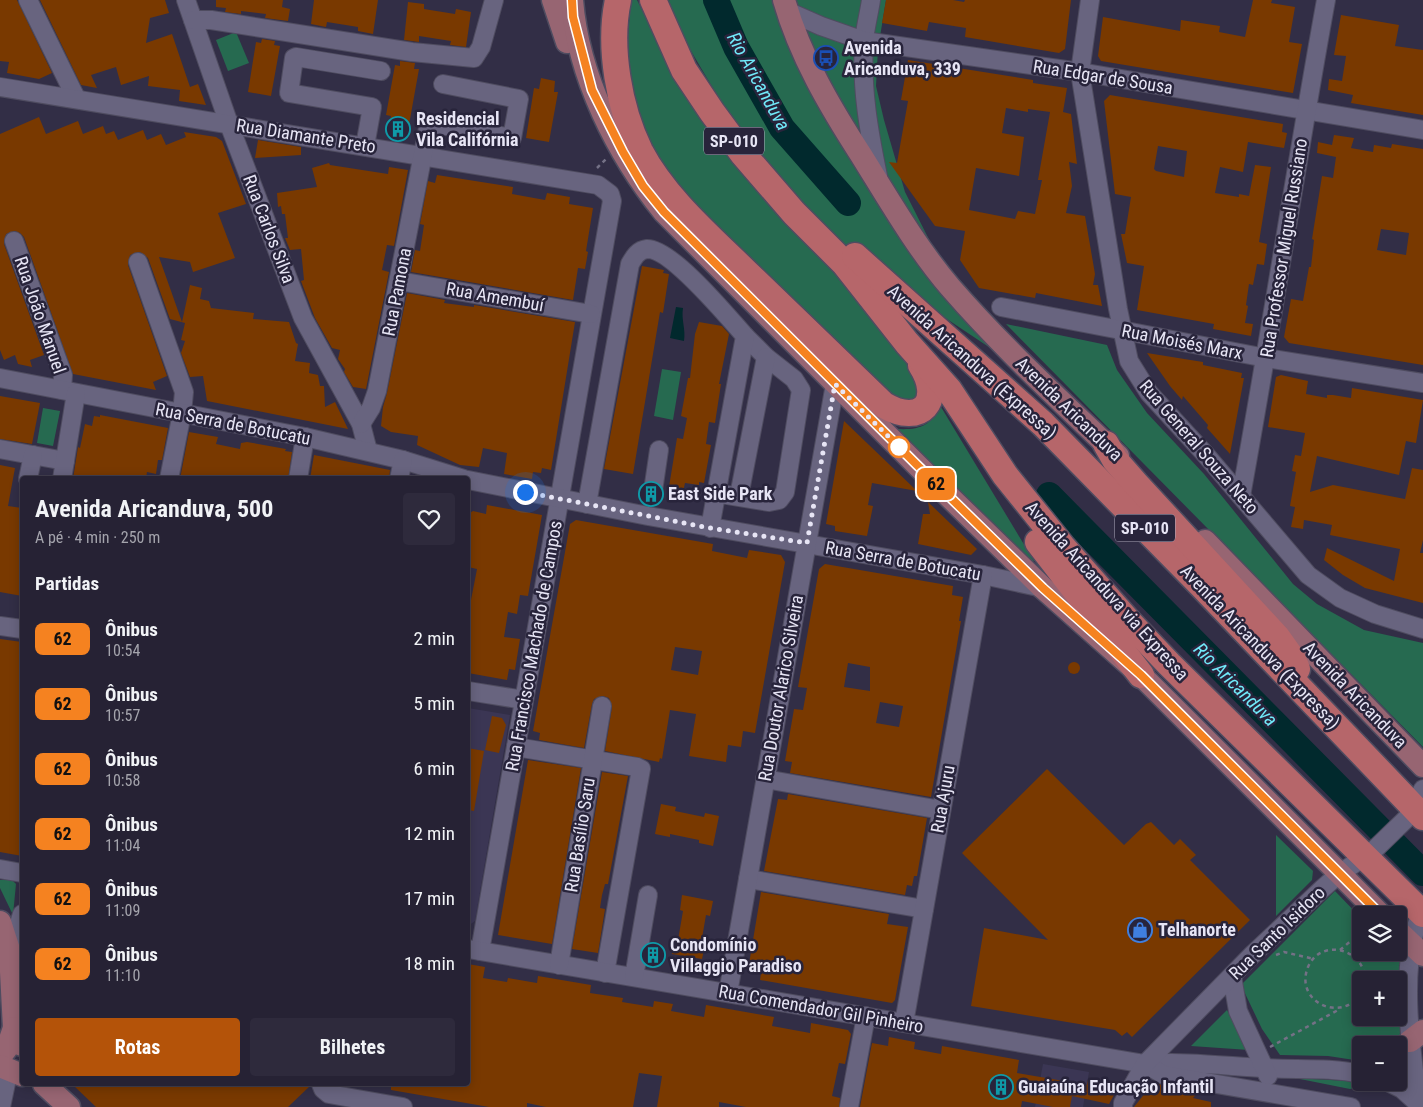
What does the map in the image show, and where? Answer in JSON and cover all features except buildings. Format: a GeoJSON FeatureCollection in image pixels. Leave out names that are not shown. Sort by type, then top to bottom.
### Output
{"type":"FeatureCollection","features":[{"type":"Feature","properties":{"kind":"highway"},"geometry":{"type":"LineString","coordinates":[[618,0],[615,37],[622,105],[641,152],[688,216],[884,405],[896,412],[908,415],[920,410],[929,403],[932,393],[926,372],[907,343]]}},
{"type":"Feature","properties":{"kind":"highway","name":"SP-010"},"geometry":{"type":"LineString","coordinates":[[653,0],[684,70],[743,154],[794,213],[848,258]]}},
{"type":"Feature","properties":{"kind":"highway","name":"SP-010"},"geometry":{"type":"LineString","coordinates":[[666,0],[683,40],[752,147],[848,258]]}},
{"type":"Feature","properties":{"kind":"highway","name":"Avenida Aricanduva via Expressa"},"geometry":{"type":"LineString","coordinates":[[848,258],[907,343],[949,390],[974,431],[1005,475],[1130,623],[1369,853],[1423,912]]}},
{"type":"Feature","properties":{"kind":"highway","name":"Avenida Aricanduva (Expressa)"},"geometry":{"type":"LineString","coordinates":[[848,258],[1043,424],[1417,808]]}},
{"type":"Feature","properties":{"kind":"highway"},"geometry":{"type":"LineString","coordinates":[[974,431],[1002,488],[1025,525],[1141,675]]}},
{"type":"Feature","properties":{"kind":"highway"},"geometry":{"type":"LineString","coordinates":[[1106,444],[1115,460],[1136,484],[1277,637],[1292,658],[1312,702]]}},
{"type":"Feature","properties":{"kind":"main road"},"geometry":{"type":"LineString","coordinates":[[553,0],[562,30],[575,60],[623,152],[643,186],[664,212],[835,384],[1043,588],[1141,675],[1372,906]]}},
{"type":"Feature","properties":{"kind":"main road"},"geometry":{"type":"LineString","coordinates":[[572,0],[573,17],[592,90]]}},
{"type":"Feature","properties":{"kind":"main road","name":"Avenida Aricanduva"},"geometry":{"type":"LineString","coordinates":[[785,5],[808,63],[835,115],[918,244],[949,286],[1002,345],[1195,530],[1423,766]]}},
{"type":"Feature","properties":{"kind":"main road"},"geometry":{"type":"LineString","coordinates":[[0,922],[10,953],[18,1036],[11,1040],[8,1066]]}},
{"type":"Feature","properties":{"kind":"main road"},"geometry":{"type":"LineString","coordinates":[[46,1086],[69,1107]]}},
{"type":"Feature","properties":{"kind":"street"},"geometry":{"type":"LineString","coordinates":[[28,0],[76,98]]}},
{"type":"Feature","properties":{"kind":"street","name":"Rua Carlos Silva"},"geometry":{"type":"LineString","coordinates":[[186,0],[229,124],[303,318],[360,424],[368,451]]}},
{"type":"Feature","properties":{"kind":"street"},"geometry":{"type":"LineString","coordinates":[[193,20],[220,21],[412,52],[474,58],[481,47],[494,0]]}},
{"type":"Feature","properties":{"kind":"street"},"geometry":{"type":"LineString","coordinates":[[871,0],[864,41],[864,81],[867,118],[879,184]]}},
{"type":"Feature","properties":{"kind":"street","name":"Rua General Souza Neto"},"geometry":{"type":"LineString","coordinates":[[1090,0],[1080,72],[1128,361],[1149,393],[1241,496],[1308,575],[1340,598],[1375,614],[1423,629]]}},
{"type":"Feature","properties":{"kind":"street","name":"Rua Professor Miguel Russiano"},"geometry":{"type":"LineString","coordinates":[[1241,496],[1326,0]]}},
{"type":"Feature","properties":{"kind":"street","name":"Rua Edgar de Sousa"},"geometry":{"type":"LineString","coordinates":[[785,5],[821,26],[864,41],[1080,72],[1423,130]]}},
{"type":"Feature","properties":{"kind":"street"},"geometry":{"type":"LineString","coordinates":[[365,146],[372,106],[289,92],[294,58],[381,71]]}},
{"type":"Feature","properties":{"kind":"street","name":"Rua Pamona"},"geometry":{"type":"LineString","coordinates":[[360,424],[371,408],[377,391],[429,123],[512,138],[519,98],[443,84]]}},
{"type":"Feature","properties":{"kind":"street","name":"Rua Diamante Preto"},"geometry":{"type":"LineString","coordinates":[[0,87],[598,185],[610,194]]}},
{"type":"Feature","properties":{"kind":"street","name":"Rua Francisco Machado de Campos"},"geometry":{"type":"LineString","coordinates":[[474,950],[516,748],[612,201],[610,194]]}},
{"type":"Feature","properties":{"kind":"street","name":"Rua João Manuel"},"geometry":{"type":"LineString","coordinates":[[14,241],[69,392],[62,476]]}},
{"type":"Feature","properties":{"kind":"street"},"geometry":{"type":"LineString","coordinates":[[587,504],[630,264],[635,254],[645,249],[655,250],[685,271],[766,357],[794,379],[801,390],[785,492],[779,500],[769,502],[716,493]]}},
{"type":"Feature","properties":{"kind":"street"},"geometry":{"type":"LineString","coordinates":[[138,262],[184,392],[182,413],[170,476]]}},
{"type":"Feature","properties":{"kind":"street","name":"Rua Amembuí"},"geometry":{"type":"LineString","coordinates":[[399,280],[591,314]]}},
{"type":"Feature","properties":{"kind":"street","name":"Rua Moisés Marx"},"geometry":{"type":"LineString","coordinates":[[1002,307],[1266,358],[1423,383]]}},
{"type":"Feature","properties":{"kind":"street"},"geometry":{"type":"LineString","coordinates":[[710,528],[745,336]]}},
{"type":"Feature","properties":{"kind":"street"},"geometry":{"type":"LineString","coordinates":[[738,496],[766,357]]}},
{"type":"Feature","properties":{"kind":"street","name":"Rua Serra de Botucatu"},"geometry":{"type":"LineString","coordinates":[[0,378],[305,437],[403,460],[454,476]]}},
{"type":"Feature","properties":{"kind":"street","name":"Rua Doutor Alarico Silveira"},"geometry":{"type":"LineString","coordinates":[[728,993],[835,384]]}},
{"type":"Feature","properties":{"kind":"street"},"geometry":{"type":"LineString","coordinates":[[298,476],[305,437]]}},
{"type":"Feature","properties":{"kind":"street"},"geometry":{"type":"LineString","coordinates":[[0,449],[65,461]]}},
{"type":"Feature","properties":{"kind":"street"},"geometry":{"type":"LineString","coordinates":[[651,502],[659,450]]}},
{"type":"Feature","properties":{"kind":"street"},"geometry":{"type":"LineString","coordinates":[[29,476],[32,456]]}},
{"type":"Feature","properties":{"kind":"street"},"geometry":{"type":"LineString","coordinates":[[400,476],[403,460]]}},
{"type":"Feature","properties":{"kind":"street","name":"Rua Serra de Botucatu"},"geometry":{"type":"LineString","coordinates":[[470,480],[587,504],[651,502],[710,528],[807,543],[983,575],[1043,588]]}},
{"type":"Feature","properties":{"kind":"street","name":"Rua Ajuru"},"geometry":{"type":"LineString","coordinates":[[904,1023],[983,575]]}},
{"type":"Feature","properties":{"kind":"street"},"geometry":{"type":"LineString","coordinates":[[0,626],[20,629]]}},
{"type":"Feature","properties":{"kind":"street"},"geometry":{"type":"LineString","coordinates":[[470,691],[524,700]]}},
{"type":"Feature","properties":{"kind":"street","name":"Rua Basílio Saru"},"geometry":{"type":"LineString","coordinates":[[558,965],[602,706]]}},
{"type":"Feature","properties":{"kind":"street"},"geometry":{"type":"LineString","coordinates":[[516,748],[640,769],[605,973]]}},
{"type":"Feature","properties":{"kind":"street"},"geometry":{"type":"LineString","coordinates":[[765,779],[941,810]]}},
{"type":"Feature","properties":{"kind":"street","name":"Rua Santo Isidoro"},"geometry":{"type":"LineString","coordinates":[[1124,1107],[1123,1103],[1145,1064],[1252,955],[1339,874],[1369,853],[1417,808]]}},
{"type":"Feature","properties":{"kind":"street"},"geometry":{"type":"LineString","coordinates":[[0,869],[20,873]]}},
{"type":"Feature","properties":{"kind":"street"},"geometry":{"type":"LineString","coordinates":[[748,879],[924,909]]}},
{"type":"Feature","properties":{"kind":"street"},"geometry":{"type":"LineString","coordinates":[[634,977],[648,895]]}},
{"type":"Feature","properties":{"kind":"street"},"geometry":{"type":"LineString","coordinates":[[1417,1106],[1417,1036],[1409,974],[1411,943],[1423,912]]}},
{"type":"Feature","properties":{"kind":"street"},"geometry":{"type":"LineString","coordinates":[[10,953],[20,920]]}},
{"type":"Feature","properties":{"kind":"street","name":"Rua Comendador Gil Pinheiro"},"geometry":{"type":"LineString","coordinates":[[474,950],[1145,1064],[1262,1061],[1352,1072]]}},
{"type":"Feature","properties":{"kind":"street"},"geometry":{"type":"LineString","coordinates":[[1232,976],[1238,1011],[1262,1061],[1274,1092]]}},
{"type":"Feature","properties":{"kind":"street"},"geometry":{"type":"LineString","coordinates":[[849,1107],[866,1016]]}},
{"type":"Feature","properties":{"kind":"street","name":"Rua Comendador Gil Pinheiro"},"geometry":{"type":"LineString","coordinates":[[1145,1064],[1164,1075],[1274,1092],[1348,1107]]}},
{"type":"Feature","properties":{"kind":"street"},"geometry":{"type":"LineString","coordinates":[[1,1107],[8,1066]]}},
{"type":"Feature","properties":{"kind":"street"},"geometry":{"type":"LineString","coordinates":[[322,1086],[328,1094],[403,1107]]}},
{"type":"Feature","properties":{"kind":"street"},"geometry":{"type":"LineString","coordinates":[[1404,1091],[1417,1106]]}},
{"type":"Feature","properties":{"kind":"path"},"geometry":{"type":"LineString","coordinates":[[595,170],[606,159]]}},
{"type":"Feature","properties":{"kind":"path"},"geometry":{"type":"LineString","coordinates":[[1340,950],[1352,940]]}},
{"type":"Feature","properties":{"kind":"path"},"geometry":{"type":"LineString","coordinates":[[1344,1008],[1334,1009],[1325,1007],[1310,994],[1306,976],[1314,959],[1321,953],[1340,950],[1357,958],[1363,971]]}},
{"type":"Feature","properties":{"kind":"path"},"geometry":{"type":"LineString","coordinates":[[1252,955],[1270,957],[1284,952],[1314,959]]}},
{"type":"Feature","properties":{"kind":"path"},"geometry":{"type":"LineString","coordinates":[[1262,1061],[1352,1003]]}},
{"type":"Feature","properties":{"kind":"shaded area"},"geometry":{"type":"Polygon","coordinates":[[[676,307],[683,308],[684,341],[670,338],[676,307]]]}},
{"type":"Feature","properties":{"kind":"shaded area"},"geometry":{"type":"Polygon","coordinates":[[[470,708],[510,715],[475,921],[470,925],[470,708]]]}},
{"type":"Feature","properties":{"kind":"shaded area"},"geometry":{"type":"Polygon","coordinates":[[[1043,1064],[1089,1072],[1083,1107],[1035,1107],[1043,1064]]]}},
{"type":"Feature","properties":{"kind":"green space"},"geometry":{"type":"Polygon","coordinates":[[[631,0],[637,0],[677,79],[815,248],[906,352],[921,395],[915,402],[897,402],[713,229],[654,153],[623,94],[631,0]]]}},
{"type":"Feature","properties":{"kind":"green space"},"geometry":{"type":"Polygon","coordinates":[[[661,0],[886,0],[878,49],[876,86],[905,192],[948,277],[1050,388],[836,245],[751,153],[661,0]]]}},
{"type":"Feature","properties":{"kind":"green space"},"geometry":{"type":"Polygon","coordinates":[[[236,32],[249,63],[228,71],[216,40],[236,32]]]}},
{"type":"Feature","properties":{"kind":"green space"},"geometry":{"type":"Polygon","coordinates":[[[1006,324],[1107,345],[1117,370],[1147,413],[1204,474],[1293,584],[1317,604],[1364,630],[1423,643],[1423,747],[1006,324]]]}},
{"type":"Feature","properties":{"kind":"green space"},"geometry":{"type":"Polygon","coordinates":[[[662,369],[681,372],[673,420],[654,416],[662,369]]]}},
{"type":"Feature","properties":{"kind":"green space"},"geometry":{"type":"Polygon","coordinates":[[[941,407],[1034,561],[1026,565],[896,429],[911,429],[923,426],[932,419],[941,407]]]}},
{"type":"Feature","properties":{"kind":"green space"},"geometry":{"type":"Polygon","coordinates":[[[43,408],[60,411],[53,446],[37,443],[43,408]]]}},
{"type":"Feature","properties":{"kind":"green space"},"geometry":{"type":"Polygon","coordinates":[[[1276,835],[1313,871],[1312,880],[1276,916],[1276,835]]]}},
{"type":"Feature","properties":{"kind":"green space"},"geometry":{"type":"Polygon","coordinates":[[[0,880],[12,880],[16,884],[13,915],[0,888],[0,880]]]}},
{"type":"Feature","properties":{"kind":"green space"},"geometry":{"type":"Polygon","coordinates":[[[1335,891],[1352,909],[1352,961],[1402,961],[1400,971],[1352,971],[1352,1026],[1401,1026],[1401,1036],[1352,1036],[1352,1060],[1328,1056],[1280,1055],[1262,1029],[1241,985],[1335,891]]]}},
{"type":"Feature","properties":{"kind":"green space"},"geometry":{"type":"Polygon","coordinates":[[[1227,1010],[1249,1050],[1191,1046],[1227,1010]]]}},
{"type":"Feature","properties":{"kind":"green space"},"geometry":{"type":"Polygon","coordinates":[[[1295,1078],[1348,1081],[1352,1083],[1352,1088],[1295,1078]]]}},
{"type":"Feature","properties":{"kind":"waterway","name":"Rio Aricanduva"},"geometry":{"type":"LineString","coordinates":[[716,0],[736,47],[782,128],[848,203]]}},
{"type":"Feature","properties":{"kind":"waterway","name":"Rio Aricanduva"},"geometry":{"type":"LineString","coordinates":[[1049,495],[1423,873]]}},
{"type":"Feature","properties":{"kind":"bus line","name":"62"},"geometry":{"type":"LineString","coordinates":[[572,0],[573,17],[592,90],[623,152],[643,186],[664,212],[835,384],[1043,588],[1141,675],[1371,906]]}},
{"type":"Feature","properties":{"kind":"place","name":"Avenida Aricanduva, 339"},"geometry":{"type":"Point","coordinates":[826,58]}},
{"type":"Feature","properties":{"kind":"place","name":"Residencial Vila Califórnia"},"geometry":{"type":"Point","coordinates":[398,129]}},
{"type":"Feature","properties":{"kind":"place","name":"East Side Park"},"geometry":{"type":"Point","coordinates":[651,494]}},
{"type":"Feature","properties":{"kind":"place","name":"Telhanorte"},"geometry":{"type":"Point","coordinates":[1140,930]}},
{"type":"Feature","properties":{"kind":"place","name":"Condomínio Villaggio Paradiso"},"geometry":{"type":"Point","coordinates":[653,955]}},
{"type":"Feature","properties":{"kind":"place","name":"Guaiaúna Educação Infantil"},"geometry":{"type":"Point","coordinates":[1001,1087]}},
{"type":"Feature","properties":{"kind":"route"},"geometry":{"type":"LineString","coordinates":[[525,492],[710,528],[807,543],[835,384],[899,447]]}}]}
